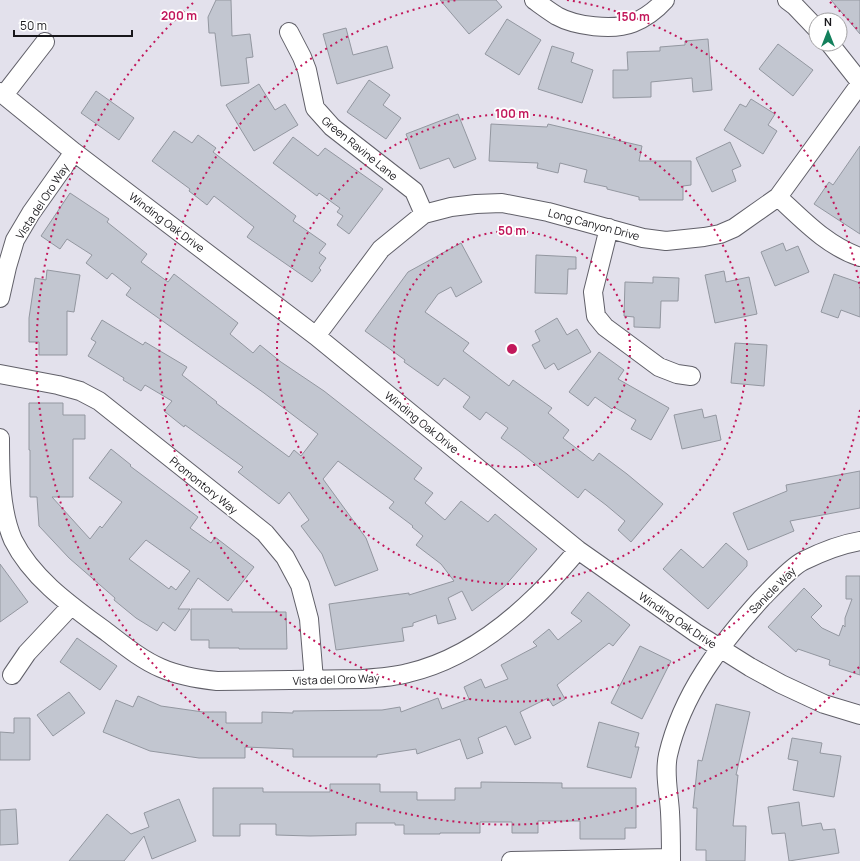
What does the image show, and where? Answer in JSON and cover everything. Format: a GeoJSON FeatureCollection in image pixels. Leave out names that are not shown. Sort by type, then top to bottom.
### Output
{"type":"FeatureCollection","features":[{"type":"Feature","properties":{"kind":"street"},"geometry":{"type":"LineString","coordinates":[[534,0],[558,16],[581,24],[609,27],[632,24],[652,12],[665,0]]}},
{"type":"Feature","properties":{"kind":"street"},"geometry":{"type":"LineString","coordinates":[[787,0],[808,20]]}},
{"type":"Feature","properties":{"kind":"street","name":"Green Ravine Lane"},"geometry":{"type":"LineString","coordinates":[[289,32],[299,50],[307,70],[314,108],[332,127],[414,191],[424,214]]}},
{"type":"Feature","properties":{"kind":"street","name":"Winding Oak Drive"},"geometry":{"type":"LineString","coordinates":[[45,42],[2,94],[74,152],[316,336],[578,550],[720,649],[750,668],[824,704],[860,715]]}},
{"type":"Feature","properties":{"kind":"street"},"geometry":{"type":"LineString","coordinates":[[836,52],[860,83]]}},
{"type":"Feature","properties":{"kind":"street","name":"Long Canyon Drive"},"geometry":{"type":"LineString","coordinates":[[316,336],[381,250],[424,214],[451,207],[502,203],[548,212],[644,238],[666,241],[720,234],[734,228],[778,197],[860,83]]}},
{"type":"Feature","properties":{"kind":"street","name":"Vista del Oro Way"},"geometry":{"type":"LineString","coordinates":[[0,298],[7,267],[16,240],[31,213],[74,152]]}},
{"type":"Feature","properties":{"kind":"street"},"geometry":{"type":"LineString","coordinates":[[778,197],[821,236],[860,257]]}},
{"type":"Feature","properties":{"kind":"street"},"geometry":{"type":"LineString","coordinates":[[609,228],[593,292],[596,316],[605,327],[660,367],[677,374],[691,376]]}},
{"type":"Feature","properties":{"kind":"street","name":"Promontory Way"},"geometry":{"type":"LineString","coordinates":[[0,374],[58,385],[80,391],[99,401],[264,533],[285,558],[300,585],[309,619],[314,680]]}},
{"type":"Feature","properties":{"kind":"street","name":"Vista del Oro Way"},"geometry":{"type":"LineString","coordinates":[[0,438],[0,485],[5,518],[13,540],[24,558],[38,575],[71,606],[146,660],[174,673],[200,679],[217,681],[314,680],[384,677],[408,673],[440,663],[468,649],[515,616],[536,597],[578,550]]}},
{"type":"Feature","properties":{"kind":"street","name":"Sanicle Way"},"geometry":{"type":"LineString","coordinates":[[671,859],[667,756],[675,731],[701,676],[733,631],[773,586],[802,561],[827,551],[860,541]]}},
{"type":"Feature","properties":{"kind":"street"},"geometry":{"type":"LineString","coordinates":[[12,675],[26,653],[71,606]]}},
{"type":"Feature","properties":{"kind":"street"},"geometry":{"type":"LineString","coordinates":[[511,861],[671,859]]}},
{"type":"Feature","properties":{"kind":"building"},"geometry":{"type":"Polygon","coordinates":[[[216,0],[231,0],[232,36],[250,34],[253,57],[246,58],[249,83],[221,86],[215,33],[209,33],[208,17],[216,0]]]}},
{"type":"Feature","properties":{"kind":"building"},"geometry":{"type":"Polygon","coordinates":[[[440,0],[496,0],[502,7],[469,34],[440,0]]]}},
{"type":"Feature","properties":{"kind":"building"},"geometry":{"type":"Polygon","coordinates":[[[831,0],[860,0],[860,34],[848,20],[848,12],[841,12],[831,0]]]}},
{"type":"Feature","properties":{"kind":"building"},"geometry":{"type":"Polygon","coordinates":[[[507,19],[541,40],[519,75],[485,54],[507,19]]]}},
{"type":"Feature","properties":{"kind":"building"},"geometry":{"type":"Polygon","coordinates":[[[346,28],[353,55],[387,46],[393,68],[337,84],[323,34],[346,28]]]}},
{"type":"Feature","properties":{"kind":"building"},"geometry":{"type":"Polygon","coordinates":[[[708,39],[712,90],[693,92],[692,78],[651,82],[651,97],[613,98],[613,70],[628,70],[627,52],[660,51],[660,47],[685,45],[685,41],[708,39]]]}},
{"type":"Feature","properties":{"kind":"building"},"geometry":{"type":"Polygon","coordinates":[[[778,44],[813,70],[793,96],[759,69],[778,44]]]}},
{"type":"Feature","properties":{"kind":"building"},"geometry":{"type":"Polygon","coordinates":[[[552,46],[574,53],[571,62],[593,70],[582,103],[538,89],[552,46]]]}},
{"type":"Feature","properties":{"kind":"building"},"geometry":{"type":"Polygon","coordinates":[[[369,80],[390,95],[383,105],[401,118],[386,139],[347,112],[369,80]]]}},
{"type":"Feature","properties":{"kind":"building"},"geometry":{"type":"Polygon","coordinates":[[[259,84],[275,110],[285,104],[298,125],[254,151],[226,105],[259,84]]]}},
{"type":"Feature","properties":{"kind":"building"},"geometry":{"type":"Polygon","coordinates":[[[96,91],[134,118],[119,140],[81,113],[96,91]]]}},
{"type":"Feature","properties":{"kind":"building"},"geometry":{"type":"Polygon","coordinates":[[[751,99],[775,114],[768,125],[777,131],[763,154],[724,130],[740,104],[746,107],[751,99]]]}},
{"type":"Feature","properties":{"kind":"building"},"geometry":{"type":"Polygon","coordinates":[[[458,114],[476,159],[454,168],[449,158],[420,169],[406,134],[458,114]]]}},
{"type":"Feature","properties":{"kind":"building"},"geometry":{"type":"Polygon","coordinates":[[[491,124],[547,127],[548,124],[642,146],[639,161],[691,161],[691,185],[683,186],[683,200],[639,200],[639,197],[607,189],[607,187],[584,182],[587,170],[560,163],[558,173],[537,168],[538,163],[489,161],[491,124]]]}},
{"type":"Feature","properties":{"kind":"building"},"geometry":{"type":"Polygon","coordinates":[[[174,131],[192,143],[198,135],[216,148],[213,152],[296,216],[293,221],[326,244],[319,253],[326,258],[319,268],[321,270],[312,282],[247,237],[254,227],[214,196],[207,205],[189,191],[190,189],[152,161],[174,131]]]}},
{"type":"Feature","properties":{"kind":"building"},"geometry":{"type":"Polygon","coordinates":[[[293,137],[318,156],[325,148],[383,189],[349,234],[337,225],[343,216],[337,212],[340,208],[319,193],[317,196],[273,163],[293,137]]]}},
{"type":"Feature","properties":{"kind":"building"},"geometry":{"type":"Polygon","coordinates":[[[730,142],[741,166],[732,170],[736,181],[712,192],[696,158],[730,142]]]}},
{"type":"Feature","properties":{"kind":"building"},"geometry":{"type":"Polygon","coordinates":[[[860,146],[860,234],[814,204],[829,182],[833,185],[860,146]]]}},
{"type":"Feature","properties":{"kind":"building"},"geometry":{"type":"Polygon","coordinates":[[[70,193],[109,219],[107,222],[147,254],[141,262],[168,282],[174,274],[238,323],[230,334],[253,353],[260,345],[281,362],[324,391],[422,468],[414,479],[433,493],[425,503],[445,520],[461,501],[488,522],[495,514],[537,549],[504,587],[472,611],[462,591],[448,598],[456,619],[438,624],[436,615],[413,623],[413,626],[402,628],[404,641],[336,650],[329,604],[409,593],[409,595],[454,581],[441,564],[416,545],[423,536],[412,527],[413,526],[389,508],[394,502],[338,461],[323,479],[366,538],[378,570],[335,586],[322,554],[301,526],[309,520],[289,492],[279,504],[238,472],[243,467],[185,425],[184,427],[164,411],[172,401],[145,385],[141,391],[123,380],[124,378],[88,356],[96,342],[91,339],[102,320],[143,345],[145,342],[187,367],[182,375],[217,402],[216,403],[289,457],[294,450],[301,456],[318,434],[264,393],[126,295],[131,288],[112,273],[107,279],[86,263],[92,255],[67,239],[60,249],[41,236],[70,193]]]}},
{"type":"Feature","properties":{"kind":"building"},"geometry":{"type":"Polygon","coordinates":[[[461,243],[482,282],[456,297],[451,287],[438,294],[425,312],[469,343],[463,351],[509,386],[513,380],[552,408],[548,413],[569,430],[563,438],[593,461],[599,453],[663,504],[631,542],[618,530],[625,521],[606,505],[585,489],[578,498],[501,438],[508,428],[486,412],[480,420],[463,407],[470,397],[444,378],[438,386],[404,362],[405,360],[365,331],[408,272],[461,243]]]}},
{"type":"Feature","properties":{"kind":"building"},"geometry":{"type":"Polygon","coordinates":[[[783,243],[786,251],[798,246],[809,272],[775,286],[761,252],[783,243]]]}},
{"type":"Feature","properties":{"kind":"building"},"geometry":{"type":"Polygon","coordinates":[[[536,255],[576,257],[576,269],[568,269],[567,294],[535,293],[536,255]]]}},
{"type":"Feature","properties":{"kind":"building"},"geometry":{"type":"Polygon","coordinates":[[[47,270],[80,275],[74,312],[67,311],[67,355],[39,355],[39,342],[29,342],[29,318],[35,278],[46,280],[47,270]]]}},
{"type":"Feature","properties":{"kind":"building"},"geometry":{"type":"Polygon","coordinates":[[[724,271],[726,282],[749,277],[757,314],[715,323],[705,275],[724,271]]]}},
{"type":"Feature","properties":{"kind":"building"},"geometry":{"type":"Polygon","coordinates":[[[834,274],[860,283],[860,317],[841,310],[838,318],[821,312],[834,274]]]}},
{"type":"Feature","properties":{"kind":"building"},"geometry":{"type":"Polygon","coordinates":[[[653,277],[679,278],[678,301],[661,301],[660,328],[634,327],[634,317],[624,316],[625,282],[653,283],[653,277]]]}},
{"type":"Feature","properties":{"kind":"building"},"geometry":{"type":"Polygon","coordinates":[[[557,318],[567,335],[577,329],[591,352],[558,370],[554,363],[545,369],[532,345],[540,341],[535,331],[557,318]]]}},
{"type":"Feature","properties":{"kind":"building"},"geometry":{"type":"Polygon","coordinates":[[[735,343],[767,345],[764,386],[731,383],[735,343]]]}},
{"type":"Feature","properties":{"kind":"building"},"geometry":{"type":"Polygon","coordinates":[[[599,352],[624,370],[618,379],[669,408],[651,440],[631,429],[636,420],[614,407],[612,409],[595,397],[588,406],[569,392],[599,352]]]}},
{"type":"Feature","properties":{"kind":"building"},"geometry":{"type":"Polygon","coordinates":[[[29,403],[63,403],[63,415],[85,415],[85,439],[73,439],[73,497],[52,497],[90,539],[100,526],[102,528],[122,502],[89,478],[111,449],[131,465],[130,466],[198,517],[190,528],[211,543],[215,537],[254,567],[228,601],[198,578],[178,609],[190,609],[175,631],[163,622],[157,631],[136,618],[114,600],[115,598],[69,558],[39,526],[37,497],[30,497],[29,403]],[[146,540],[129,559],[169,589],[171,586],[176,590],[190,571],[146,540]]]}},
{"type":"Feature","properties":{"kind":"building"},"geometry":{"type":"Polygon","coordinates":[[[702,409],[704,418],[716,415],[721,440],[682,449],[674,415],[702,409]]]}},
{"type":"Feature","properties":{"kind":"building"},"geometry":{"type":"Polygon","coordinates":[[[860,471],[860,508],[790,521],[794,531],[748,550],[733,513],[787,491],[786,485],[860,471]]]}},
{"type":"Feature","properties":{"kind":"building"},"geometry":{"type":"Polygon","coordinates":[[[726,543],[747,561],[747,566],[708,609],[663,569],[681,549],[703,568],[726,543]]]}},
{"type":"Feature","properties":{"kind":"building"},"geometry":{"type":"Polygon","coordinates":[[[0,564],[28,602],[0,622],[0,564]]]}},
{"type":"Feature","properties":{"kind":"building"},"geometry":{"type":"Polygon","coordinates":[[[846,576],[860,576],[860,675],[829,665],[830,660],[798,649],[796,652],[768,627],[804,588],[822,606],[811,617],[822,628],[839,636],[843,625],[845,627],[845,618],[852,599],[846,599],[846,576]]]}},
{"type":"Feature","properties":{"kind":"building"},"geometry":{"type":"Polygon","coordinates":[[[588,592],[630,625],[613,646],[609,643],[557,685],[565,699],[553,706],[548,698],[520,712],[531,738],[515,745],[506,726],[478,738],[483,753],[467,759],[460,739],[417,754],[416,749],[377,755],[377,757],[293,757],[293,749],[245,747],[245,758],[199,758],[150,751],[103,732],[116,700],[133,707],[138,696],[161,706],[203,712],[226,712],[226,723],[262,723],[262,712],[293,713],[293,711],[382,710],[400,707],[401,712],[438,698],[442,709],[469,699],[464,687],[481,679],[485,688],[508,679],[501,665],[537,646],[533,642],[549,629],[558,640],[582,621],[571,613],[588,592]]]}},
{"type":"Feature","properties":{"kind":"building"},"geometry":{"type":"Polygon","coordinates":[[[191,609],[232,609],[232,612],[286,612],[287,649],[209,648],[209,640],[191,640],[191,609]]]}},
{"type":"Feature","properties":{"kind":"building"},"geometry":{"type":"Polygon","coordinates":[[[77,638],[117,666],[100,690],[60,662],[77,638]]]}},
{"type":"Feature","properties":{"kind":"building"},"geometry":{"type":"Polygon","coordinates":[[[640,646],[671,661],[642,719],[611,703],[640,646]]]}},
{"type":"Feature","properties":{"kind":"building"},"geometry":{"type":"Polygon","coordinates":[[[69,692],[85,713],[53,736],[37,715],[69,692]]]}},
{"type":"Feature","properties":{"kind":"building"},"geometry":{"type":"Polygon","coordinates":[[[716,704],[750,712],[736,775],[738,775],[733,826],[746,826],[745,861],[706,861],[706,850],[696,850],[697,808],[693,808],[698,760],[702,761],[716,704]]]}},
{"type":"Feature","properties":{"kind":"building"},"geometry":{"type":"Polygon","coordinates":[[[14,718],[30,718],[30,760],[0,760],[0,732],[14,733],[14,718]]]}},
{"type":"Feature","properties":{"kind":"building"},"geometry":{"type":"Polygon","coordinates":[[[599,722],[639,733],[635,747],[639,747],[631,778],[587,767],[599,722]]]}},
{"type":"Feature","properties":{"kind":"building"},"geometry":{"type":"Polygon","coordinates":[[[792,738],[822,743],[820,753],[841,756],[834,797],[793,790],[798,761],[788,759],[792,738]]]}},
{"type":"Feature","properties":{"kind":"building"},"geometry":{"type":"Polygon","coordinates":[[[481,782],[562,783],[562,788],[636,788],[636,828],[625,828],[625,839],[580,839],[580,821],[538,821],[538,833],[512,833],[512,822],[480,822],[480,833],[440,834],[404,834],[404,825],[395,825],[395,823],[356,823],[356,835],[310,836],[276,835],[276,824],[240,824],[240,836],[213,836],[213,788],[263,788],[263,792],[330,792],[330,784],[380,784],[380,792],[417,792],[417,800],[455,800],[455,788],[481,788],[481,782]]]}},
{"type":"Feature","properties":{"kind":"building"},"geometry":{"type":"Polygon","coordinates":[[[179,799],[196,841],[152,859],[144,836],[124,861],[69,861],[107,814],[131,834],[149,827],[144,813],[179,799]]]}},
{"type":"Feature","properties":{"kind":"building"},"geometry":{"type":"Polygon","coordinates":[[[799,802],[802,826],[821,823],[823,830],[835,829],[839,853],[789,861],[785,833],[772,834],[768,807],[799,802]]]}},
{"type":"Feature","properties":{"kind":"building"},"geometry":{"type":"Polygon","coordinates":[[[16,809],[18,844],[0,845],[0,810],[16,809]]]}}]}
